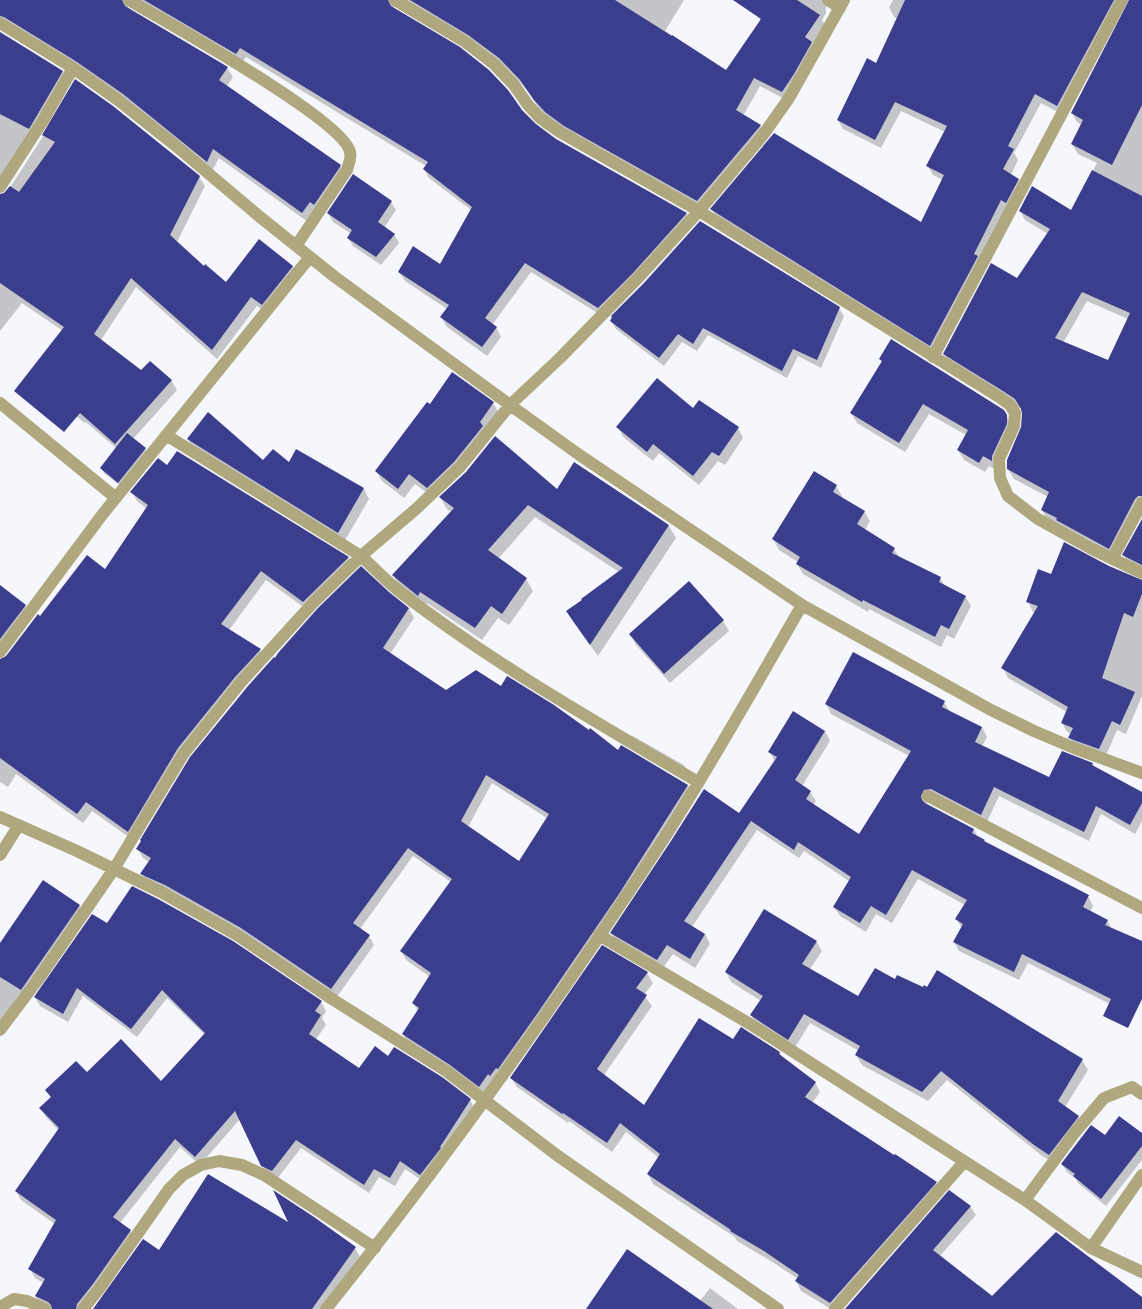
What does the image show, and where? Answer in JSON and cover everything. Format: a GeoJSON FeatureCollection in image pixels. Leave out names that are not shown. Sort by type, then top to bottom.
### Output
{"type":"FeatureCollection","features":[{"type":"Feature","properties":{"kind":"street"},"geometry":{"type":"LineString","coordinates":[[129,0],[225,56],[293,99],[332,129],[347,145],[350,152],[347,170],[296,246]]}},
{"type":"Feature","properties":{"kind":"street"},"geometry":{"type":"LineString","coordinates":[[395,0],[464,41],[494,64],[514,85],[528,105],[540,118],[560,132],[699,211],[1010,405],[1015,413],[1014,426],[999,459],[1000,478],[1008,496],[1038,519],[1112,559],[1142,573]]}},
{"type":"Feature","properties":{"kind":"street"},"geometry":{"type":"LineString","coordinates":[[0,1030],[37,981],[114,869],[184,753],[242,681],[360,556],[416,509],[460,467],[510,405],[561,357],[633,284],[699,211],[763,135],[789,98],[842,4],[828,0]]}},
{"type":"Feature","properties":{"kind":"street"},"geometry":{"type":"LineString","coordinates":[[933,357],[1122,0]]}},
{"type":"Feature","properties":{"kind":"street"},"geometry":{"type":"LineString","coordinates":[[0,23],[73,68],[118,100],[335,277],[510,405],[581,456],[802,605],[991,710],[1034,732],[1142,773]]}},
{"type":"Feature","properties":{"kind":"street"},"geometry":{"type":"LineString","coordinates":[[0,187],[44,119],[73,68]]}},
{"type":"Feature","properties":{"kind":"street"},"geometry":{"type":"LineString","coordinates":[[0,652],[102,515],[310,257]]}},
{"type":"Feature","properties":{"kind":"street"},"geometry":{"type":"LineString","coordinates":[[0,403],[116,498]]}},
{"type":"Feature","properties":{"kind":"street"},"geometry":{"type":"LineString","coordinates":[[166,435],[360,556],[397,590],[449,629],[562,701],[698,782]]}},
{"type":"Feature","properties":{"kind":"street"},"geometry":{"type":"LineString","coordinates":[[1112,559],[1142,503]]}},
{"type":"Feature","properties":{"kind":"street"},"geometry":{"type":"LineString","coordinates":[[326,1309],[375,1248],[485,1101],[600,935],[665,836],[733,725],[802,605]]}},
{"type":"Feature","properties":{"kind":"street"},"geometry":{"type":"LineString","coordinates":[[928,796],[1142,908]]}},
{"type":"Feature","properties":{"kind":"street"},"geometry":{"type":"LineString","coordinates":[[0,817],[161,892],[237,935],[332,999],[446,1071],[565,1161],[778,1309]]}},
{"type":"Feature","properties":{"kind":"street"},"geometry":{"type":"LineString","coordinates":[[0,855],[19,825]]}},
{"type":"Feature","properties":{"kind":"street"},"geometry":{"type":"LineString","coordinates":[[600,935],[750,1024],[1025,1200],[1091,1248],[1142,1272]]}},
{"type":"Feature","properties":{"kind":"street"},"geometry":{"type":"LineString","coordinates":[[1025,1200],[1076,1131],[1104,1098],[1132,1086],[1142,1094]]}},
{"type":"Feature","properties":{"kind":"street"},"geometry":{"type":"LineString","coordinates":[[83,1309],[99,1289],[168,1190],[183,1175],[201,1165],[219,1161],[242,1165],[264,1175],[375,1248]]}},
{"type":"Feature","properties":{"kind":"street"},"geometry":{"type":"LineString","coordinates":[[835,1309],[964,1162]]}},
{"type":"Feature","properties":{"kind":"street"},"geometry":{"type":"LineString","coordinates":[[1091,1248],[1142,1176]]}},
{"type":"Feature","properties":{"kind":"street"},"geometry":{"type":"LineString","coordinates":[[0,1307],[14,1299],[27,1300],[45,1309]]}},
{"type":"Feature","properties":{"kind":"building"},"geometry":{"type":"Polygon","coordinates":[[[0,0],[122,0],[125,6],[228,67],[219,80],[341,165],[314,205],[310,202],[302,213],[213,149],[207,162],[123,94],[77,62],[0,16],[0,0]]]}},
{"type":"Feature","properties":{"kind":"building"},"geometry":{"type":"Polygon","coordinates":[[[144,0],[388,0],[391,6],[460,47],[489,70],[508,90],[522,110],[536,124],[556,139],[687,213],[633,273],[598,308],[525,263],[485,318],[497,327],[482,347],[440,317],[449,305],[398,272],[413,246],[440,264],[472,207],[423,169],[428,162],[240,48],[236,54],[144,0]]]}},
{"type":"Feature","properties":{"kind":"building"},"geometry":{"type":"Polygon","coordinates":[[[410,0],[615,0],[726,70],[761,19],[733,0],[797,0],[820,15],[805,37],[812,42],[782,92],[754,78],[736,110],[761,125],[697,201],[564,126],[545,112],[534,100],[520,80],[499,58],[468,35],[410,0]]]}},
{"type":"Feature","properties":{"kind":"building"},"geometry":{"type":"Polygon","coordinates":[[[905,0],[1114,0],[1057,106],[1035,94],[1008,146],[1014,149],[1003,169],[1019,179],[1006,203],[1001,200],[974,254],[978,256],[930,346],[710,209],[774,133],[921,222],[944,175],[926,166],[947,126],[895,102],[875,140],[837,120],[867,58],[876,63],[905,0]]]}},
{"type":"Feature","properties":{"kind":"building"},"geometry":{"type":"Polygon","coordinates":[[[1129,0],[1142,0],[1142,105],[1112,165],[1071,144],[1083,120],[1071,113],[1129,0]]]}},
{"type":"Feature","properties":{"kind":"building"},"geometry":{"type":"Polygon","coordinates":[[[0,32],[63,71],[29,129],[0,114],[0,32]]]}},
{"type":"Feature","properties":{"kind":"building"},"geometry":{"type":"Polygon","coordinates":[[[75,79],[113,106],[200,176],[170,235],[204,266],[205,264],[226,282],[259,239],[293,266],[262,305],[251,297],[212,350],[131,278],[94,334],[141,370],[150,361],[172,380],[115,444],[80,413],[64,432],[14,391],[64,327],[0,283],[0,194],[4,193],[10,186],[19,192],[55,142],[42,135],[75,79]]]}},
{"type":"Feature","properties":{"kind":"building"},"geometry":{"type":"Polygon","coordinates":[[[1092,170],[1142,196],[1142,496],[1138,496],[1135,499],[1109,549],[1056,520],[1057,518],[1041,510],[1049,492],[1007,469],[1007,460],[1021,427],[1021,409],[1015,399],[943,354],[991,263],[1017,278],[1050,229],[1019,211],[1032,186],[1071,210],[1092,170]],[[1082,292],[1055,338],[1108,360],[1130,313],[1082,292]]]}},
{"type":"Feature","properties":{"kind":"building"},"geometry":{"type":"Polygon","coordinates":[[[353,174],[392,201],[378,222],[395,234],[376,257],[347,238],[352,230],[327,213],[353,174]]]}},
{"type":"Feature","properties":{"kind":"building"},"geometry":{"type":"Polygon","coordinates":[[[700,221],[840,307],[817,360],[793,349],[782,371],[703,328],[693,344],[678,334],[659,358],[610,321],[611,316],[644,283],[700,221]]]}},
{"type":"Feature","properties":{"kind":"building"},"geometry":{"type":"Polygon","coordinates":[[[891,339],[1004,410],[1007,415],[1007,424],[992,456],[992,461],[983,456],[979,463],[957,450],[968,430],[923,404],[899,443],[850,413],[882,361],[879,359],[891,339]]]}},
{"type":"Feature","properties":{"kind":"building"},"geometry":{"type":"Polygon","coordinates":[[[452,372],[494,402],[480,422],[483,426],[454,462],[427,488],[409,474],[398,489],[375,471],[427,402],[430,404],[452,372]]]}},
{"type":"Feature","properties":{"kind":"building"},"geometry":{"type":"Polygon","coordinates":[[[657,378],[693,408],[699,400],[739,427],[719,456],[712,452],[693,476],[653,444],[647,452],[616,427],[657,378]]]}},
{"type":"Feature","properties":{"kind":"building"},"geometry":{"type":"Polygon","coordinates":[[[208,412],[263,460],[273,449],[289,462],[296,449],[364,488],[338,533],[187,439],[208,412]]]}},
{"type":"Feature","properties":{"kind":"building"},"geometry":{"type":"Polygon","coordinates":[[[127,433],[146,448],[118,483],[100,468],[127,433]]]}},
{"type":"Feature","properties":{"kind":"building"},"geometry":{"type":"Polygon","coordinates":[[[495,436],[557,489],[574,462],[669,525],[590,645],[566,611],[623,568],[528,505],[488,550],[527,578],[502,614],[491,606],[475,628],[420,592],[418,596],[392,575],[454,508],[439,497],[466,472],[495,436]]]}},
{"type":"Feature","properties":{"kind":"building"},"geometry":{"type":"Polygon","coordinates":[[[177,451],[349,557],[303,602],[261,571],[221,624],[261,649],[236,676],[178,748],[128,832],[86,802],[77,814],[0,758],[0,659],[6,656],[38,614],[40,616],[87,555],[105,569],[148,505],[130,492],[158,458],[167,465],[177,451]]]}},
{"type":"Feature","properties":{"kind":"building"},"geometry":{"type":"Polygon","coordinates":[[[814,471],[837,485],[833,492],[865,511],[857,524],[895,548],[892,553],[941,577],[939,582],[966,596],[949,629],[941,625],[935,637],[863,600],[862,602],[796,564],[800,557],[772,539],[814,471]]]}},
{"type":"Feature","properties":{"kind":"building"},"geometry":{"type":"Polygon","coordinates":[[[1142,519],[1142,565],[1122,555],[1142,519]]]}},
{"type":"Feature","properties":{"kind":"building"},"geometry":{"type":"Polygon","coordinates":[[[1064,542],[1109,566],[1142,580],[1142,594],[1133,617],[1124,613],[1102,678],[1135,692],[1120,725],[1112,721],[1099,749],[1068,738],[1073,728],[1061,723],[1068,707],[1001,668],[1038,606],[1026,602],[1038,569],[1051,574],[1064,542]]]}},
{"type":"Feature","properties":{"kind":"building"},"geometry":{"type":"Polygon","coordinates":[[[361,566],[409,608],[383,648],[446,690],[476,670],[501,686],[507,676],[554,705],[589,730],[590,728],[618,750],[621,745],[688,785],[619,894],[537,1014],[498,1069],[496,1068],[490,1076],[488,1074],[479,1087],[450,1065],[402,1034],[419,1008],[412,1003],[431,973],[400,951],[452,879],[408,848],[353,923],[370,935],[331,989],[241,928],[165,885],[140,874],[151,858],[136,849],[190,757],[248,686],[274,657],[275,658],[318,608],[361,566]],[[486,775],[461,821],[519,861],[549,814],[486,775]]]}},
{"type":"Feature","properties":{"kind":"building"},"geometry":{"type":"Polygon","coordinates":[[[689,581],[724,620],[664,674],[629,634],[689,581]]]}},
{"type":"Feature","properties":{"kind":"building"},"geometry":{"type":"Polygon","coordinates":[[[0,585],[26,605],[0,639],[0,585]]]}},
{"type":"Feature","properties":{"kind":"building"},"geometry":{"type":"Polygon","coordinates":[[[853,652],[945,701],[942,707],[982,727],[975,742],[1049,777],[1062,751],[1093,763],[1092,765],[1142,792],[1142,803],[1130,825],[1096,806],[1084,832],[994,787],[981,815],[931,789],[924,790],[921,796],[925,803],[974,829],[972,833],[985,840],[984,841],[1089,895],[1083,907],[1108,920],[1105,925],[1142,941],[1142,999],[1128,1028],[1103,1016],[1111,999],[1022,954],[1014,972],[953,942],[963,924],[955,919],[967,900],[912,870],[886,915],[871,906],[860,923],[833,907],[851,877],[798,842],[794,850],[751,821],[684,921],[705,934],[690,959],[667,945],[657,960],[610,933],[704,789],[739,813],[777,757],[768,752],[793,711],[825,731],[795,780],[811,791],[806,799],[859,834],[911,751],[825,704],[853,652]]]}},
{"type":"Feature","properties":{"kind":"building"},"geometry":{"type":"Polygon","coordinates":[[[43,880],[80,905],[21,990],[0,977],[0,943],[43,880]]]}},
{"type":"Feature","properties":{"kind":"building"},"geometry":{"type":"Polygon","coordinates":[[[132,886],[233,941],[322,1001],[315,1011],[321,1015],[309,1034],[359,1068],[375,1046],[388,1056],[394,1047],[442,1077],[471,1099],[440,1147],[441,1148],[420,1175],[400,1161],[390,1178],[374,1169],[364,1185],[296,1140],[272,1171],[261,1166],[235,1111],[195,1157],[175,1139],[113,1217],[131,1230],[77,1304],[76,1309],[52,1309],[48,1302],[35,1296],[45,1279],[28,1269],[56,1220],[15,1191],[59,1128],[39,1108],[51,1097],[45,1090],[76,1061],[87,1072],[121,1039],[161,1081],[205,1033],[162,990],[131,1029],[77,988],[63,1014],[34,997],[92,914],[107,923],[132,886]]]}},
{"type":"Feature","properties":{"kind":"building"},"geometry":{"type":"Polygon","coordinates":[[[764,909],[817,941],[802,964],[858,996],[875,968],[895,979],[897,975],[923,987],[924,985],[927,987],[937,970],[1083,1059],[1058,1101],[1079,1116],[1049,1155],[1034,1145],[941,1071],[922,1092],[855,1055],[860,1046],[804,1014],[788,1040],[750,1015],[763,996],[725,972],[764,909]]]}},
{"type":"Feature","properties":{"kind":"building"},"geometry":{"type":"Polygon","coordinates":[[[602,945],[648,972],[636,988],[647,995],[597,1069],[644,1105],[699,1018],[733,1039],[741,1027],[780,1052],[779,1054],[816,1082],[805,1097],[937,1182],[830,1303],[795,1281],[799,1275],[764,1251],[730,1231],[731,1230],[647,1174],[660,1154],[620,1123],[607,1143],[510,1078],[602,945]]]}},
{"type":"Feature","properties":{"kind":"building"},"geometry":{"type":"Polygon","coordinates":[[[1119,1116],[1142,1133],[1142,1146],[1101,1199],[1073,1176],[1075,1174],[1061,1164],[1091,1125],[1105,1135],[1119,1116]]]}},
{"type":"Feature","properties":{"kind":"building"},"geometry":{"type":"Polygon","coordinates":[[[208,1174],[288,1222],[273,1190],[356,1247],[312,1309],[93,1309],[143,1239],[159,1250],[208,1174]]]}},
{"type":"Feature","properties":{"kind":"building"},"geometry":{"type":"Polygon","coordinates":[[[949,1190],[971,1206],[933,1250],[992,1296],[1056,1232],[1142,1297],[1142,1309],[845,1309],[949,1190]]]}},
{"type":"Feature","properties":{"kind":"building"},"geometry":{"type":"Polygon","coordinates":[[[627,1249],[713,1309],[586,1309],[627,1249]]]}}]}
